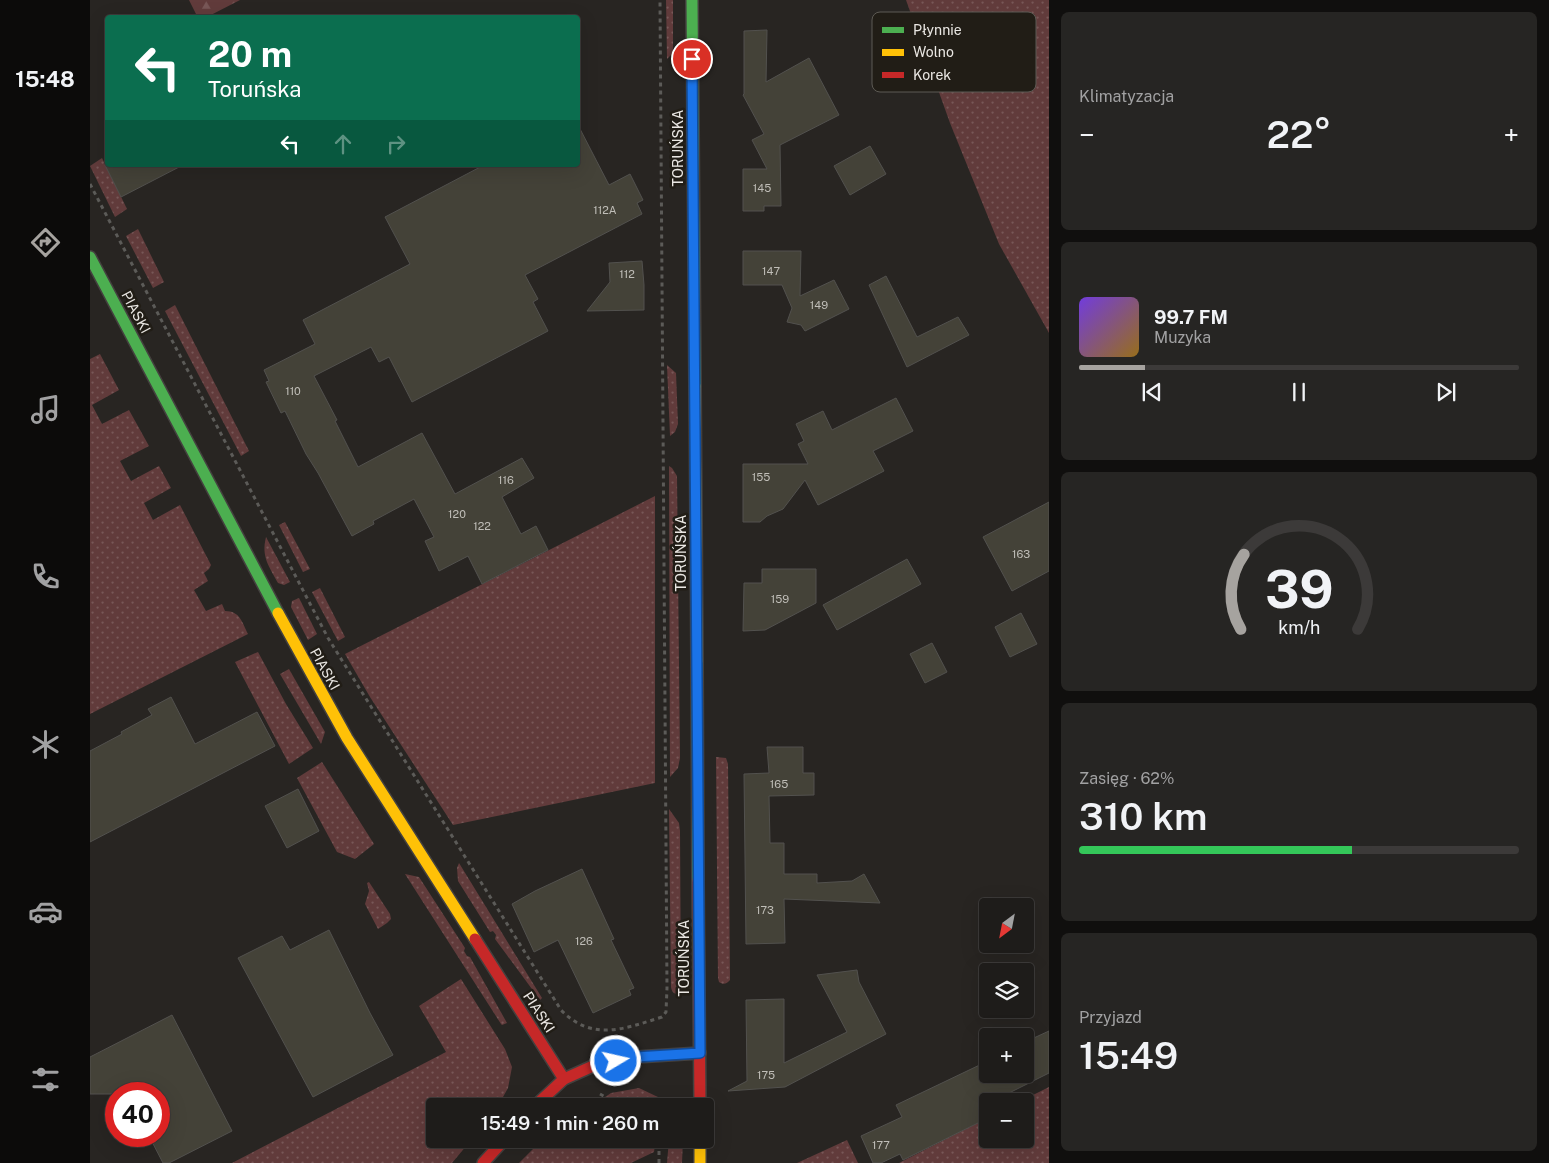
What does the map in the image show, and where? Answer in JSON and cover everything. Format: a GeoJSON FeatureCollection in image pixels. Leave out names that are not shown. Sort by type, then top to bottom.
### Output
{"type":"FeatureCollection","features":[{"type":"Feature","properties":{"kind":"street","name":"TORUŃSKA"},"geometry":{"type":"LineString","coordinates":[[692,0],[700,1098]]}},
{"type":"Feature","properties":{"kind":"street","name":"PIASKI"},"geometry":{"type":"LineString","coordinates":[[90,257],[295,646],[347,738],[564,1079]]}},
{"type":"Feature","properties":{"kind":"street"},"geometry":{"type":"LineString","coordinates":[[544,1098],[564,1079],[594,1066],[636,1057],[700,1053]]}},
{"type":"Feature","properties":{"kind":"street"},"geometry":{"type":"LineString","coordinates":[[483,1163],[497,1148]]}},
{"type":"Feature","properties":{"kind":"street"},"geometry":{"type":"LineString","coordinates":[[700,1148],[700,1163]]}},
{"type":"Feature","properties":{"kind":"path"},"geometry":{"type":"LineString","coordinates":[[90,184],[332,645],[560,1010],[579,1025],[590,1029],[608,1031],[662,1017],[666,1012],[667,988],[660,0]]}},
{"type":"Feature","properties":{"kind":"path"},"geometry":{"type":"LineString","coordinates":[[599,1093],[607,1098]]}},
{"type":"Feature","properties":{"kind":"path"},"geometry":{"type":"LineString","coordinates":[[659,1148],[659,1163]]}},
{"type":"Feature","properties":{"kind":"green space"},"geometry":{"type":"Polygon","coordinates":[[[189,0],[240,0],[211,15],[196,15],[189,0]]]}},
{"type":"Feature","properties":{"kind":"green space"},"geometry":{"type":"Polygon","coordinates":[[[666,0],[673,0],[673,53],[667,59],[666,0]]]}},
{"type":"Feature","properties":{"kind":"green space"},"geometry":{"type":"Polygon","coordinates":[[[906,0],[1049,0],[1049,333],[999,244],[939,92],[1036,92],[1036,12],[910,12],[906,0]]]}},
{"type":"Feature","properties":{"kind":"green space"},"geometry":{"type":"Polygon","coordinates":[[[102,158],[127,209],[115,217],[90,166],[102,158]]]}},
{"type":"Feature","properties":{"kind":"green space"},"geometry":{"type":"Polygon","coordinates":[[[138,229],[164,282],[153,288],[126,236],[138,229]]]}},
{"type":"Feature","properties":{"kind":"green space"},"geometry":{"type":"Polygon","coordinates":[[[175,305],[249,451],[241,456],[165,311],[175,305]]]}},
{"type":"Feature","properties":{"kind":"green space"},"geometry":{"type":"Polygon","coordinates":[[[100,354],[119,390],[92,405],[102,424],[129,410],[149,446],[120,461],[131,481],[159,466],[171,488],[144,503],[153,520],[180,505],[211,565],[204,573],[208,581],[194,590],[206,611],[222,604],[225,611],[230,611],[240,618],[248,634],[90,714],[90,359],[100,354]]]}},
{"type":"Feature","properties":{"kind":"green space"},"geometry":{"type":"Polygon","coordinates":[[[667,365],[676,373],[678,424],[675,432],[670,436],[667,365]]]}},
{"type":"Feature","properties":{"kind":"green space"},"geometry":{"type":"Polygon","coordinates":[[[669,466],[677,476],[680,758],[678,768],[670,777],[669,466]]]}},
{"type":"Feature","properties":{"kind":"green space"},"geometry":{"type":"Polygon","coordinates":[[[655,496],[655,783],[453,825],[370,697],[345,654],[655,496]]]}},
{"type":"Feature","properties":{"kind":"green space"},"geometry":{"type":"Polygon","coordinates":[[[285,522],[310,569],[303,572],[279,525],[285,522]]]}},
{"type":"Feature","properties":{"kind":"green space"},"geometry":{"type":"Polygon","coordinates":[[[266,537],[290,582],[284,585],[278,583],[265,556],[266,537]]]}},
{"type":"Feature","properties":{"kind":"green space"},"geometry":{"type":"Polygon","coordinates":[[[320,588],[345,637],[338,641],[312,592],[320,588]]]}},
{"type":"Feature","properties":{"kind":"green space"},"geometry":{"type":"Polygon","coordinates":[[[299,598],[317,634],[308,640],[291,607],[292,601],[299,598]]]}},
{"type":"Feature","properties":{"kind":"green space"},"geometry":{"type":"Polygon","coordinates":[[[258,652],[286,704],[313,748],[289,764],[235,662],[258,652]]]}},
{"type":"Feature","properties":{"kind":"green space"},"geometry":{"type":"Polygon","coordinates":[[[289,669],[325,732],[321,744],[280,674],[289,669]]]}},
{"type":"Feature","properties":{"kind":"green space"},"geometry":{"type":"Polygon","coordinates":[[[716,757],[726,758],[728,764],[730,980],[723,984],[719,982],[718,978],[716,757]]]}},
{"type":"Feature","properties":{"kind":"green space"},"geometry":{"type":"Polygon","coordinates":[[[322,762],[374,844],[355,859],[337,852],[297,778],[322,762]]]}},
{"type":"Feature","properties":{"kind":"green space"},"geometry":{"type":"Polygon","coordinates":[[[669,809],[679,823],[680,831],[681,994],[675,994],[671,987],[669,809]]]}},
{"type":"Feature","properties":{"kind":"green space"},"geometry":{"type":"Polygon","coordinates":[[[459,863],[542,998],[540,1000],[495,939],[496,935],[493,931],[490,932],[458,881],[457,868],[459,863]]]}},
{"type":"Feature","properties":{"kind":"green space"},"geometry":{"type":"Polygon","coordinates":[[[405,874],[419,877],[465,948],[464,951],[470,957],[507,1023],[501,1024],[405,874]]]}},
{"type":"Feature","properties":{"kind":"green space"},"geometry":{"type":"Polygon","coordinates":[[[369,882],[390,914],[391,919],[378,929],[365,904],[369,891],[367,883],[369,882]]]}},
{"type":"Feature","properties":{"kind":"green space"},"geometry":{"type":"Polygon","coordinates":[[[461,979],[505,1049],[512,1067],[508,1088],[502,1098],[426,1098],[426,1148],[464,1148],[452,1163],[232,1163],[446,1052],[419,1006],[461,979]]]}},
{"type":"Feature","properties":{"kind":"green space"},"geometry":{"type":"Polygon","coordinates":[[[1049,1087],[1049,1163],[899,1163],[979,1122],[979,1148],[1034,1148],[1034,1094],[1049,1087]]]}},
{"type":"Feature","properties":{"kind":"green space"},"geometry":{"type":"Polygon","coordinates":[[[639,1088],[660,1098],[604,1098],[611,1093],[639,1088]]]}},
{"type":"Feature","properties":{"kind":"green space"},"geometry":{"type":"Polygon","coordinates":[[[847,1140],[858,1163],[797,1163],[847,1140]]]}},
{"type":"Feature","properties":{"kind":"green space"},"geometry":{"type":"Polygon","coordinates":[[[534,1148],[655,1148],[654,1152],[631,1163],[519,1163],[534,1148]]]}},
{"type":"Feature","properties":{"kind":"green space"},"geometry":{"type":"Polygon","coordinates":[[[668,1148],[683,1148],[682,1163],[667,1163],[668,1148]]]}},
{"type":"Feature","properties":{"kind":"building"},"geometry":{"type":"Polygon","coordinates":[[[767,30],[766,82],[809,58],[839,115],[780,145],[781,206],[764,206],[764,211],[743,211],[743,169],[767,169],[752,140],[764,134],[743,95],[744,31],[767,30]]]}},
{"type":"Feature","properties":{"kind":"building"},"geometry":{"type":"Polygon","coordinates":[[[580,129],[609,185],[630,174],[643,200],[637,203],[642,214],[525,275],[538,299],[533,302],[548,331],[412,402],[389,357],[379,362],[371,347],[314,376],[337,420],[335,421],[358,467],[422,433],[455,494],[522,458],[534,478],[502,497],[521,534],[536,526],[548,550],[482,584],[468,556],[439,571],[425,541],[434,537],[414,499],[373,521],[374,524],[352,536],[306,454],[285,411],[281,413],[266,382],[269,381],[264,370],[315,344],[303,320],[410,264],[385,217],[480,167],[580,167],[580,129]]]}},
{"type":"Feature","properties":{"kind":"building"},"geometry":{"type":"Polygon","coordinates":[[[870,146],[886,174],[850,195],[834,166],[870,146]]]}},
{"type":"Feature","properties":{"kind":"building"},"geometry":{"type":"Polygon","coordinates":[[[106,167],[179,167],[121,197],[106,167]]]}},
{"type":"Feature","properties":{"kind":"building"},"geometry":{"type":"Polygon","coordinates":[[[743,251],[801,251],[800,296],[834,280],[849,309],[805,331],[801,325],[787,322],[792,308],[782,285],[743,285],[743,251]]]}},
{"type":"Feature","properties":{"kind":"building"},"geometry":{"type":"Polygon","coordinates":[[[642,261],[644,310],[587,311],[610,282],[609,263],[642,261]]]}},
{"type":"Feature","properties":{"kind":"building"},"geometry":{"type":"Polygon","coordinates":[[[886,276],[917,337],[958,317],[969,335],[907,367],[869,285],[886,276]]]}},
{"type":"Feature","properties":{"kind":"building"},"geometry":{"type":"Polygon","coordinates":[[[896,398],[913,431],[873,451],[884,471],[818,505],[805,480],[783,509],[767,516],[760,522],[743,522],[743,464],[808,464],[798,444],[804,441],[796,424],[823,411],[832,430],[896,398]]]}},
{"type":"Feature","properties":{"kind":"building"},"geometry":{"type":"Polygon","coordinates":[[[1049,502],[1049,571],[1012,591],[983,537],[1049,502]]]}},
{"type":"Feature","properties":{"kind":"building"},"geometry":{"type":"Polygon","coordinates":[[[907,559],[921,584],[837,630],[823,605],[907,559]]]}},
{"type":"Feature","properties":{"kind":"building"},"geometry":{"type":"Polygon","coordinates":[[[762,569],[816,569],[816,603],[765,630],[743,631],[744,583],[762,583],[762,569]]]}},
{"type":"Feature","properties":{"kind":"building"},"geometry":{"type":"Polygon","coordinates":[[[1021,613],[1037,644],[1010,657],[995,627],[1021,613]]]}},
{"type":"Feature","properties":{"kind":"building"},"geometry":{"type":"Polygon","coordinates":[[[932,643],[947,672],[925,683],[910,654],[932,643]]]}},
{"type":"Feature","properties":{"kind":"building"},"geometry":{"type":"Polygon","coordinates":[[[171,697],[195,744],[257,712],[275,746],[90,842],[90,751],[152,715],[148,709],[171,697]]]}},
{"type":"Feature","properties":{"kind":"building"},"geometry":{"type":"Polygon","coordinates":[[[767,747],[803,747],[803,773],[814,773],[814,795],[769,796],[770,843],[784,843],[784,874],[817,874],[817,883],[852,881],[864,874],[880,903],[784,899],[785,943],[746,944],[744,774],[769,773],[767,747]]]}},
{"type":"Feature","properties":{"kind":"building"},"geometry":{"type":"Polygon","coordinates":[[[298,789],[319,831],[287,848],[265,806],[298,789]]]}},
{"type":"Feature","properties":{"kind":"building"},"geometry":{"type":"Polygon","coordinates":[[[582,869],[614,939],[611,940],[634,988],[629,990],[631,995],[593,1013],[558,940],[534,952],[512,904],[582,869]]]}},
{"type":"Feature","properties":{"kind":"building"},"geometry":{"type":"Polygon","coordinates":[[[329,930],[393,1055],[313,1097],[238,958],[282,936],[290,950],[329,930]]]}},
{"type":"Feature","properties":{"kind":"building"},"geometry":{"type":"Polygon","coordinates":[[[857,970],[859,982],[886,1034],[785,1087],[728,1091],[747,1081],[746,1000],[784,999],[784,1063],[847,1032],[817,975],[857,970]]]}},
{"type":"Feature","properties":{"kind":"building"},"geometry":{"type":"Polygon","coordinates":[[[172,1015],[232,1131],[169,1163],[163,1163],[155,1147],[170,1147],[170,1082],[105,1082],[105,1094],[90,1094],[90,1057],[172,1015]]]}},
{"type":"Feature","properties":{"kind":"building"},"geometry":{"type":"Polygon","coordinates":[[[1049,1031],[1049,1073],[1034,1080],[1034,1038],[1049,1031]]]}},
{"type":"Feature","properties":{"kind":"building"},"geometry":{"type":"Polygon","coordinates":[[[979,1065],[979,1083],[1029,1083],[1009,1093],[979,1093],[979,1122],[903,1160],[900,1154],[881,1163],[873,1163],[861,1136],[902,1117],[896,1105],[979,1065]]]}},
{"type":"Feature","properties":{"kind":"traffic: fast"},"geometry":{"type":"LineString","coordinates":[[692,0],[695,386]]}},
{"type":"Feature","properties":{"kind":"traffic: fast"},"geometry":{"type":"LineString","coordinates":[[90,257],[278,613]]}},
{"type":"Feature","properties":{"kind":"traffic: fast"},"geometry":{"type":"LineString","coordinates":[[697,661],[698,880]]}},
{"type":"Feature","properties":{"kind":"traffic: slow"},"geometry":{"type":"LineString","coordinates":[[695,386],[697,661]]}},
{"type":"Feature","properties":{"kind":"traffic: slow"},"geometry":{"type":"LineString","coordinates":[[278,613],[347,738],[475,939]]}},
{"type":"Feature","properties":{"kind":"traffic: slow"},"geometry":{"type":"LineString","coordinates":[[700,1148],[700,1163]]}},
{"type":"Feature","properties":{"kind":"traffic: jam"},"geometry":{"type":"LineString","coordinates":[[698,880],[700,1098]]}},
{"type":"Feature","properties":{"kind":"traffic: jam"},"geometry":{"type":"LineString","coordinates":[[475,939],[564,1079]]}},
{"type":"Feature","properties":{"kind":"traffic: jam"},"geometry":{"type":"LineString","coordinates":[[544,1098],[564,1079],[593,1066],[636,1057],[700,1053]]}},
{"type":"Feature","properties":{"kind":"traffic: jam"},"geometry":{"type":"LineString","coordinates":[[483,1163],[497,1148]]}},
{"type":"Feature","properties":{"kind":"route"},"geometry":{"type":"LineString","coordinates":[[616,1061],[636,1057],[700,1053],[692,59]]}}]}
